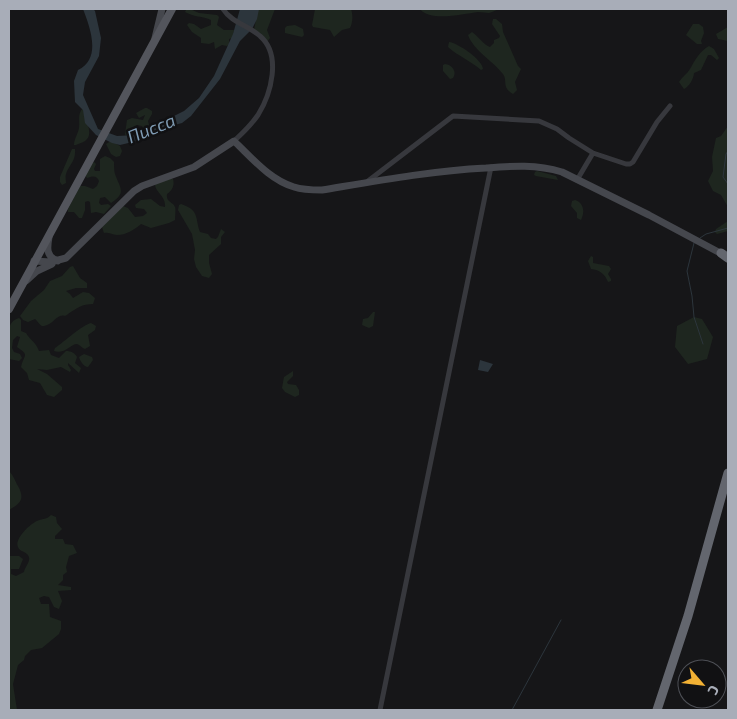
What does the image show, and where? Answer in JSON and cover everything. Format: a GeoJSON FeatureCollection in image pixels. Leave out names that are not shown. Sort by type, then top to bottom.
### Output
{"type":"FeatureCollection","features":[{"type":"Feature","properties":{"kind":"highway"},"geometry":{"type":"LineString","coordinates":[[657,710],[688,616],[728,473]]}},
{"type":"Feature","properties":{"kind":"main road"},"geometry":{"type":"LineString","coordinates":[[9,309],[172,9]]}},
{"type":"Feature","properties":{"kind":"street"},"geometry":{"type":"LineString","coordinates":[[154,42],[162,9]]}},
{"type":"Feature","properties":{"kind":"street"},"geometry":{"type":"LineString","coordinates":[[20,289],[37,271],[71,254],[134,191],[142,186],[194,167],[234,141],[258,115],[270,88],[272,68],[270,50],[267,43],[255,32],[232,18],[223,9]]}},
{"type":"Feature","properties":{"kind":"street"},"geometry":{"type":"LineString","coordinates":[[366,183],[452,116],[539,121],[557,129],[593,154],[630,164],[657,122],[670,106]]}},
{"type":"Feature","properties":{"kind":"street"},"geometry":{"type":"LineString","coordinates":[[234,141],[272,176],[294,187],[322,190],[442,170],[511,166],[540,167],[556,170],[726,256]]}},
{"type":"Feature","properties":{"kind":"street"},"geometry":{"type":"LineString","coordinates":[[577,180],[593,154]]}},
{"type":"Feature","properties":{"kind":"street"},"geometry":{"type":"LineString","coordinates":[[380,710],[491,168]]}},
{"type":"Feature","properties":{"kind":"street"},"geometry":{"type":"LineString","coordinates":[[49,233],[48,252],[52,259],[58,261]]}},
{"type":"Feature","properties":{"kind":"street"},"geometry":{"type":"LineString","coordinates":[[34,261],[58,261]]}},
{"type":"Feature","properties":{"kind":"shaded area"},"geometry":{"type":"Polygon","coordinates":[[[190,9],[199,13],[217,15],[219,17],[217,25],[224,30],[234,30],[233,38],[229,39],[229,44],[215,49],[214,42],[209,44],[201,43],[201,38],[192,32],[187,25],[189,23],[194,24],[201,29],[211,25],[211,20],[185,12],[190,9]]]}},
{"type":"Feature","properties":{"kind":"shaded area"},"geometry":{"type":"Polygon","coordinates":[[[258,9],[275,9],[267,30],[270,38],[267,42],[254,30],[258,9]]]}},
{"type":"Feature","properties":{"kind":"shaded area"},"geometry":{"type":"Polygon","coordinates":[[[315,9],[351,9],[352,23],[350,28],[342,30],[334,37],[330,30],[313,27],[315,9]]]}},
{"type":"Feature","properties":{"kind":"shaded area"},"geometry":{"type":"Polygon","coordinates":[[[420,9],[498,9],[489,13],[478,12],[439,16],[425,13],[420,9]]]}},
{"type":"Feature","properties":{"kind":"shaded area"},"geometry":{"type":"Polygon","coordinates":[[[493,19],[502,24],[503,32],[521,69],[515,82],[517,90],[513,94],[507,89],[503,74],[474,46],[468,35],[472,32],[490,47],[494,40],[500,36],[492,24],[493,19]]]}},
{"type":"Feature","properties":{"kind":"shaded area"},"geometry":{"type":"Polygon","coordinates":[[[693,24],[699,24],[703,27],[702,44],[697,44],[686,35],[693,24]]]}},
{"type":"Feature","properties":{"kind":"shaded area"},"geometry":{"type":"Polygon","coordinates":[[[295,25],[303,29],[304,35],[302,37],[285,33],[287,26],[295,25]]]}},
{"type":"Feature","properties":{"kind":"shaded area"},"geometry":{"type":"Polygon","coordinates":[[[728,27],[728,41],[718,39],[716,34],[728,27]]]}},
{"type":"Feature","properties":{"kind":"shaded area"},"geometry":{"type":"Polygon","coordinates":[[[449,42],[469,52],[479,61],[483,69],[481,70],[448,47],[449,42]]]}},
{"type":"Feature","properties":{"kind":"shaded area"},"geometry":{"type":"Polygon","coordinates":[[[709,46],[714,49],[719,58],[717,60],[708,55],[701,70],[694,73],[691,82],[684,89],[679,82],[689,71],[700,53],[709,46]]]}},
{"type":"Feature","properties":{"kind":"shaded area"},"geometry":{"type":"Polygon","coordinates":[[[445,64],[454,69],[453,78],[450,79],[443,71],[443,65],[445,64]]]}},
{"type":"Feature","properties":{"kind":"shaded area"},"geometry":{"type":"Polygon","coordinates":[[[83,108],[88,124],[89,137],[84,142],[74,145],[79,128],[79,115],[83,108]]]}},
{"type":"Feature","properties":{"kind":"shaded area"},"geometry":{"type":"Polygon","coordinates":[[[145,108],[152,111],[148,121],[150,129],[145,131],[142,126],[137,125],[133,128],[131,135],[126,136],[127,120],[132,118],[143,120],[145,115],[139,118],[136,113],[145,108]]]}},
{"type":"Feature","properties":{"kind":"shaded area"},"geometry":{"type":"Polygon","coordinates":[[[728,126],[728,207],[721,195],[713,191],[708,181],[713,171],[712,157],[716,138],[721,136],[728,126]]]}},
{"type":"Feature","properties":{"kind":"shaded area"},"geometry":{"type":"Polygon","coordinates":[[[111,141],[120,146],[122,151],[120,156],[116,157],[111,154],[106,144],[111,141]]]}},
{"type":"Feature","properties":{"kind":"shaded area"},"geometry":{"type":"Polygon","coordinates":[[[72,149],[75,149],[74,157],[66,174],[66,183],[62,185],[60,177],[72,149]]]}},
{"type":"Feature","properties":{"kind":"shaded area"},"geometry":{"type":"Polygon","coordinates":[[[105,156],[114,162],[121,193],[111,203],[105,197],[100,198],[99,203],[101,205],[108,204],[111,206],[104,214],[91,213],[90,202],[85,202],[82,218],[79,218],[74,212],[68,212],[68,209],[80,186],[93,189],[97,186],[99,181],[96,177],[87,178],[85,175],[94,162],[96,164],[95,171],[100,171],[100,159],[105,156]]]}},
{"type":"Feature","properties":{"kind":"shaded area"},"geometry":{"type":"Polygon","coordinates":[[[537,171],[556,176],[558,180],[534,175],[537,171]]]}},
{"type":"Feature","properties":{"kind":"shaded area"},"geometry":{"type":"Polygon","coordinates":[[[170,179],[174,181],[172,190],[167,194],[167,197],[175,207],[175,220],[151,228],[141,224],[130,232],[120,235],[104,233],[102,227],[123,206],[128,208],[135,217],[143,216],[147,213],[144,209],[136,208],[135,205],[141,200],[151,199],[160,206],[165,207],[163,197],[155,185],[170,179]]]}},
{"type":"Feature","properties":{"kind":"shaded area"},"geometry":{"type":"Polygon","coordinates":[[[575,200],[583,208],[581,220],[577,218],[577,213],[571,206],[572,201],[575,200]]]}},
{"type":"Feature","properties":{"kind":"shaded area"},"geometry":{"type":"Polygon","coordinates":[[[181,204],[194,212],[200,232],[216,239],[221,229],[225,232],[221,237],[221,244],[209,255],[212,274],[209,278],[202,276],[196,267],[192,234],[178,210],[181,204]]]}},
{"type":"Feature","properties":{"kind":"shaded area"},"geometry":{"type":"Polygon","coordinates":[[[728,221],[728,231],[717,234],[715,232],[716,229],[728,221]]]}},
{"type":"Feature","properties":{"kind":"shaded area"},"geometry":{"type":"Polygon","coordinates":[[[591,256],[593,257],[593,263],[609,266],[611,269],[608,274],[611,281],[608,282],[602,273],[591,269],[588,261],[591,256]]]}},
{"type":"Feature","properties":{"kind":"shaded area"},"geometry":{"type":"Polygon","coordinates":[[[73,266],[80,278],[87,283],[87,288],[76,288],[66,291],[73,298],[83,292],[89,293],[95,298],[93,304],[80,307],[44,326],[40,325],[35,319],[28,322],[23,320],[20,316],[31,301],[44,290],[50,281],[62,276],[73,266]]]}},
{"type":"Feature","properties":{"kind":"shaded area"},"geometry":{"type":"Polygon","coordinates":[[[375,312],[373,326],[369,328],[362,325],[363,319],[368,318],[375,312]]]}},
{"type":"Feature","properties":{"kind":"shaded area"},"geometry":{"type":"Polygon","coordinates":[[[694,317],[702,319],[713,337],[707,359],[688,364],[675,347],[677,326],[694,317]]]}},
{"type":"Feature","properties":{"kind":"shaded area"},"geometry":{"type":"Polygon","coordinates":[[[19,318],[21,320],[21,331],[26,333],[39,351],[49,350],[51,355],[59,358],[68,351],[74,353],[77,357],[75,363],[81,368],[79,373],[68,363],[70,372],[61,367],[47,370],[37,369],[47,374],[62,387],[62,390],[54,397],[47,395],[40,383],[29,380],[27,373],[21,367],[25,354],[17,347],[20,337],[17,336],[13,340],[12,348],[22,358],[19,361],[9,359],[9,329],[14,320],[19,318]]]}},
{"type":"Feature","properties":{"kind":"shaded area"},"geometry":{"type":"Polygon","coordinates":[[[91,323],[96,326],[95,330],[88,335],[90,346],[85,349],[75,344],[58,352],[54,351],[55,348],[73,334],[91,323]]]}},
{"type":"Feature","properties":{"kind":"shaded area"},"geometry":{"type":"Polygon","coordinates":[[[84,354],[92,357],[93,360],[88,367],[82,364],[79,357],[84,354]]]}},
{"type":"Feature","properties":{"kind":"shaded area"},"geometry":{"type":"Polygon","coordinates":[[[293,371],[293,376],[287,382],[288,384],[296,385],[299,390],[299,395],[295,397],[285,392],[282,388],[284,377],[293,371]]]}},
{"type":"Feature","properties":{"kind":"shaded area"},"geometry":{"type":"Polygon","coordinates":[[[9,471],[20,490],[21,500],[9,510],[9,471]]]}},
{"type":"Feature","properties":{"kind":"shaded area"},"geometry":{"type":"Polygon","coordinates":[[[51,515],[56,517],[57,523],[62,529],[55,536],[55,539],[63,539],[65,544],[73,545],[77,553],[69,556],[66,567],[67,572],[63,575],[63,580],[58,585],[71,587],[71,590],[58,591],[62,601],[59,609],[54,607],[49,597],[39,598],[41,604],[49,604],[50,617],[61,621],[61,629],[59,634],[42,648],[31,650],[18,665],[13,684],[17,710],[9,710],[9,556],[19,556],[23,559],[19,569],[11,569],[11,574],[16,576],[24,572],[29,556],[20,550],[17,544],[18,540],[31,525],[51,515]]]}},
{"type":"Feature","properties":{"kind":"water","name":"Писса"},"geometry":{"type":"Polygon","coordinates":[[[83,9],[93,9],[95,11],[101,38],[99,56],[85,82],[83,95],[98,129],[117,136],[136,135],[184,111],[199,98],[214,76],[233,34],[240,9],[259,9],[252,29],[240,41],[220,79],[191,116],[182,123],[171,126],[158,134],[149,135],[145,139],[120,145],[96,135],[85,123],[83,110],[75,102],[74,81],[78,70],[85,65],[92,51],[91,33],[83,9]]]}},
{"type":"Feature","properties":{"kind":"water"},"geometry":{"type":"Polygon","coordinates":[[[480,360],[493,364],[488,372],[478,370],[480,360]]]}},
{"type":"Feature","properties":{"kind":"waterway"},"geometry":{"type":"LineString","coordinates":[[728,151],[723,177],[728,184]]}},
{"type":"Feature","properties":{"kind":"waterway"},"geometry":{"type":"LineString","coordinates":[[700,238],[706,234],[728,228]]}},
{"type":"Feature","properties":{"kind":"waterway"},"geometry":{"type":"LineString","coordinates":[[694,243],[687,271],[694,317],[703,344]]}},
{"type":"Feature","properties":{"kind":"waterway"},"geometry":{"type":"LineString","coordinates":[[512,710],[561,620]]}}]}
